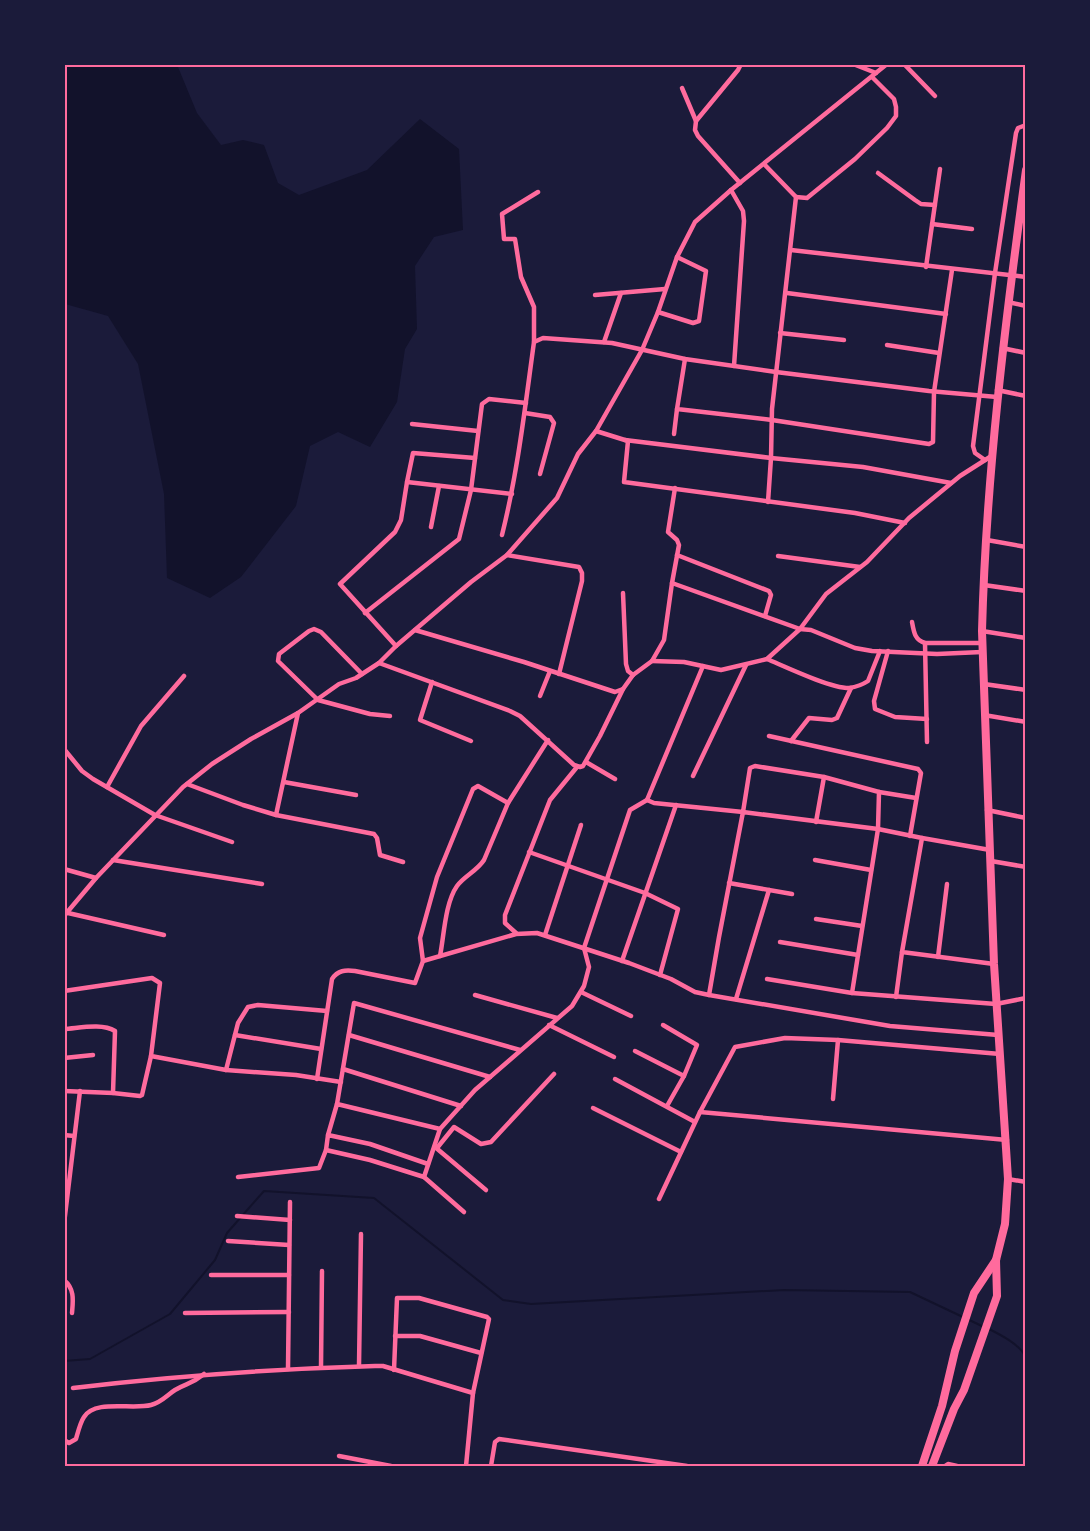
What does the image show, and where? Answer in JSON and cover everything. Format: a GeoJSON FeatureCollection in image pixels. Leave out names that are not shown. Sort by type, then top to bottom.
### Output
{"type":"FeatureCollection","features":[{"type":"Feature","properties":{"kind":"highway"},"geometry":{"type":"LineString","coordinates":[[932,1467],[954,1409],[964,1390],[997,1296],[996,1260],[1005,1224],[1008,1179],[994,964],[982,631],[983,585],[997,393],[1007,302],[1026,170]]}},
{"type":"Feature","properties":{"kind":"highway"},"geometry":{"type":"LineString","coordinates":[[922,1467],[974,1293],[996,1260]]}},
{"type":"Feature","properties":{"kind":"highway"},"geometry":{"type":"LineString","coordinates":[[942,1406],[954,1409]]}},
{"type":"Feature","properties":{"kind":"street"},"geometry":{"type":"LineString","coordinates":[[696,121],[741,64]]}},
{"type":"Feature","properties":{"kind":"street"},"geometry":{"type":"LineString","coordinates":[[764,164],[796,197],[807,198],[855,159],[887,128],[896,116],[894,99],[874,75],[853,64]]}},
{"type":"Feature","properties":{"kind":"street"},"geometry":{"type":"LineString","coordinates":[[164,935],[66,915],[96,878],[187,784],[212,764],[251,739],[298,713],[339,684],[362,674],[379,663],[471,582],[507,555],[557,498],[578,454],[596,431],[642,350],[677,257],[695,222],[731,190],[887,64]]}},
{"type":"Feature","properties":{"kind":"street"},"geometry":{"type":"LineString","coordinates":[[904,64],[935,96]]}},
{"type":"Feature","properties":{"kind":"street"},"geometry":{"type":"LineString","coordinates":[[681,88],[696,121],[695,129],[698,136],[741,183]]}},
{"type":"Feature","properties":{"kind":"street"},"geometry":{"type":"LineString","coordinates":[[985,460],[975,453],[973,446],[978,395],[1016,133],[1018,128],[1026,125]]}},
{"type":"Feature","properties":{"kind":"street"},"geometry":{"type":"LineString","coordinates":[[926,267],[940,169]]}},
{"type":"Feature","properties":{"kind":"street"},"geometry":{"type":"LineString","coordinates":[[878,173],[921,204],[935,206]]}},
{"type":"Feature","properties":{"kind":"street"},"geometry":{"type":"LineString","coordinates":[[731,190],[743,211],[744,221],[734,366]]}},
{"type":"Feature","properties":{"kind":"street"},"geometry":{"type":"LineString","coordinates":[[502,535],[512,494],[525,413],[534,342],[534,307],[521,277],[515,239],[504,239],[502,214],[538,192]]}},
{"type":"Feature","properties":{"kind":"street"},"geometry":{"type":"LineString","coordinates":[[768,502],[776,372],[787,293],[796,197]]}},
{"type":"Feature","properties":{"kind":"street"},"geometry":{"type":"LineString","coordinates":[[932,224],[972,229]]}},
{"type":"Feature","properties":{"kind":"street"},"geometry":{"type":"LineString","coordinates":[[1015,246],[1026,247]]}},
{"type":"Feature","properties":{"kind":"street"},"geometry":{"type":"LineString","coordinates":[[791,250],[1026,278]]}},
{"type":"Feature","properties":{"kind":"street"},"geometry":{"type":"LineString","coordinates":[[658,312],[693,323],[699,321],[706,271],[677,257]]}},
{"type":"Feature","properties":{"kind":"street"},"geometry":{"type":"LineString","coordinates":[[677,409],[772,420],[929,444],[933,442],[934,392],[952,270]]}},
{"type":"Feature","properties":{"kind":"street"},"geometry":{"type":"LineString","coordinates":[[595,295],[665,289]]}},
{"type":"Feature","properties":{"kind":"street"},"geometry":{"type":"LineString","coordinates":[[604,342],[621,293]]}},
{"type":"Feature","properties":{"kind":"street"},"geometry":{"type":"LineString","coordinates":[[787,293],[946,314]]}},
{"type":"Feature","properties":{"kind":"street"},"geometry":{"type":"LineString","coordinates":[[1007,302],[1026,306]]}},
{"type":"Feature","properties":{"kind":"street"},"geometry":{"type":"LineString","coordinates":[[780,333],[844,340]]}},
{"type":"Feature","properties":{"kind":"street"},"geometry":{"type":"LineString","coordinates":[[534,342],[543,338],[604,342],[685,359],[776,372],[934,392],[1026,396]]}},
{"type":"Feature","properties":{"kind":"street"},"geometry":{"type":"LineString","coordinates":[[887,345],[939,353]]}},
{"type":"Feature","properties":{"kind":"street"},"geometry":{"type":"LineString","coordinates":[[1002,348],[1026,353]]}},
{"type":"Feature","properties":{"kind":"street"},"geometry":{"type":"LineString","coordinates":[[674,434],[685,359]]}},
{"type":"Feature","properties":{"kind":"street"},"geometry":{"type":"LineString","coordinates":[[365,613],[457,542],[471,490],[482,404],[489,399],[526,403]]}},
{"type":"Feature","properties":{"kind":"street"},"geometry":{"type":"LineString","coordinates":[[525,413],[550,417],[554,423],[540,474]]}},
{"type":"Feature","properties":{"kind":"street"},"geometry":{"type":"LineString","coordinates":[[412,424],[478,431]]}},
{"type":"Feature","properties":{"kind":"street"},"geometry":{"type":"LineString","coordinates":[[596,431],[625,440],[864,467],[951,483]]}},
{"type":"Feature","properties":{"kind":"street"},"geometry":{"type":"LineString","coordinates":[[625,440],[628,441],[624,482],[855,513],[905,523]]}},
{"type":"Feature","properties":{"kind":"street"},"geometry":{"type":"LineString","coordinates":[[396,646],[340,584],[395,532],[401,520],[413,453],[475,459]]}},
{"type":"Feature","properties":{"kind":"street"},"geometry":{"type":"LineString","coordinates":[[652,661],[684,662],[721,670],[767,658],[800,629],[826,594],[860,567],[905,523],[951,483],[993,455]]}},
{"type":"Feature","properties":{"kind":"street"},"geometry":{"type":"LineString","coordinates":[[407,482],[512,494]]}},
{"type":"Feature","properties":{"kind":"street"},"geometry":{"type":"LineString","coordinates":[[431,526],[440,486]]}},
{"type":"Feature","properties":{"kind":"street"},"geometry":{"type":"LineString","coordinates":[[516,933],[504,919],[550,800],[577,767],[583,766],[586,762],[622,689],[633,675],[652,661],[664,640],[679,543],[668,532],[675,488]]}},
{"type":"Feature","properties":{"kind":"street"},"geometry":{"type":"LineString","coordinates":[[987,540],[1026,547]]}},
{"type":"Feature","properties":{"kind":"street"},"geometry":{"type":"LineString","coordinates":[[507,555],[579,567],[582,573],[559,674]]}},
{"type":"Feature","properties":{"kind":"street"},"geometry":{"type":"LineString","coordinates":[[677,555],[769,591],[771,595],[765,616]]}},
{"type":"Feature","properties":{"kind":"street"},"geometry":{"type":"LineString","coordinates":[[778,556],[860,567]]}},
{"type":"Feature","properties":{"kind":"street"},"geometry":{"type":"LineString","coordinates":[[672,583],[800,629],[811,630],[855,648],[926,653],[982,652]]}},
{"type":"Feature","properties":{"kind":"street"},"geometry":{"type":"LineString","coordinates":[[983,585],[1026,591]]}},
{"type":"Feature","properties":{"kind":"street"},"geometry":{"type":"LineString","coordinates":[[623,593],[626,664],[628,671],[633,675]]}},
{"type":"Feature","properties":{"kind":"street"},"geometry":{"type":"LineString","coordinates":[[912,622],[915,636],[919,641],[925,643],[982,643]]}},
{"type":"Feature","properties":{"kind":"street"},"geometry":{"type":"LineString","coordinates":[[362,674],[321,632],[314,629],[279,654],[278,661],[318,700],[390,717]]}},
{"type":"Feature","properties":{"kind":"street"},"geometry":{"type":"LineString","coordinates":[[415,630],[615,692],[622,689]]}},
{"type":"Feature","properties":{"kind":"street"},"geometry":{"type":"LineString","coordinates":[[982,631],[1026,638]]}},
{"type":"Feature","properties":{"kind":"street"},"geometry":{"type":"LineString","coordinates":[[925,643],[927,742]]}},
{"type":"Feature","properties":{"kind":"street"},"geometry":{"type":"LineString","coordinates":[[767,658],[792,670],[841,687],[851,688],[868,681],[880,651]]}},
{"type":"Feature","properties":{"kind":"street"},"geometry":{"type":"LineString","coordinates":[[888,651],[874,701],[875,709],[895,717],[927,719]]}},
{"type":"Feature","properties":{"kind":"street"},"geometry":{"type":"LineString","coordinates":[[379,663],[520,716],[577,767]]}},
{"type":"Feature","properties":{"kind":"street"},"geometry":{"type":"LineString","coordinates":[[693,776],[746,665]]}},
{"type":"Feature","properties":{"kind":"street"},"geometry":{"type":"LineString","coordinates":[[424,1177],[436,1147],[440,1129],[490,1077],[572,1006],[581,992],[589,967],[584,948],[630,810],[647,800],[703,666]]}},
{"type":"Feature","properties":{"kind":"street"},"geometry":{"type":"LineString","coordinates":[[540,696],[550,670]]}},
{"type":"Feature","properties":{"kind":"street"},"geometry":{"type":"LineString","coordinates":[[107,787],[141,726],[184,676]]}},
{"type":"Feature","properties":{"kind":"street"},"geometry":{"type":"LineString","coordinates":[[432,682],[420,720],[471,741]]}},
{"type":"Feature","properties":{"kind":"street"},"geometry":{"type":"LineString","coordinates":[[983,684],[1026,690]]}},
{"type":"Feature","properties":{"kind":"street"},"geometry":{"type":"LineString","coordinates":[[791,741],[809,718],[832,720],[837,718],[851,688]]}},
{"type":"Feature","properties":{"kind":"street"},"geometry":{"type":"LineString","coordinates":[[276,815],[298,713]]}},
{"type":"Feature","properties":{"kind":"street"},"geometry":{"type":"LineString","coordinates":[[984,715],[1026,722]]}},
{"type":"Feature","properties":{"kind":"street"},"geometry":{"type":"LineString","coordinates":[[769,736],[918,769],[921,773],[910,836]]}},
{"type":"Feature","properties":{"kind":"street"},"geometry":{"type":"LineString","coordinates":[[440,956],[457,886],[484,860],[507,803],[548,740]]}},
{"type":"Feature","properties":{"kind":"street"},"geometry":{"type":"LineString","coordinates":[[64,749],[82,771],[155,815],[232,842]]}},
{"type":"Feature","properties":{"kind":"street"},"geometry":{"type":"LineString","coordinates":[[586,762],[615,779]]}},
{"type":"Feature","properties":{"kind":"street"},"geometry":{"type":"LineString","coordinates":[[710,995],[752,766],[824,777],[879,792],[916,798]]}},
{"type":"Feature","properties":{"kind":"street"},"geometry":{"type":"LineString","coordinates":[[816,822],[824,777]]}},
{"type":"Feature","properties":{"kind":"street"},"geometry":{"type":"LineString","coordinates":[[284,782],[357,795]]}},
{"type":"Feature","properties":{"kind":"street"},"geometry":{"type":"LineString","coordinates":[[187,784],[276,815],[374,834],[380,855],[403,862]]}},
{"type":"Feature","properties":{"kind":"street"},"geometry":{"type":"LineString","coordinates":[[317,1079],[332,979],[338,972],[345,970],[415,983],[423,961],[420,938],[437,877],[472,789],[478,786],[507,803]]}},
{"type":"Feature","properties":{"kind":"street"},"geometry":{"type":"LineString","coordinates":[[852,993],[878,829],[879,792]]}},
{"type":"Feature","properties":{"kind":"street"},"geometry":{"type":"LineString","coordinates":[[647,800],[654,803],[878,829],[990,850]]}},
{"type":"Feature","properties":{"kind":"street"},"geometry":{"type":"LineString","coordinates":[[622,961],[676,805]]}},
{"type":"Feature","properties":{"kind":"street"},"geometry":{"type":"LineString","coordinates":[[987,810],[1026,818]]}},
{"type":"Feature","properties":{"kind":"street"},"geometry":{"type":"LineString","coordinates":[[545,935],[581,825]]}},
{"type":"Feature","properties":{"kind":"street"},"geometry":{"type":"LineString","coordinates":[[896,997],[922,838]]}},
{"type":"Feature","properties":{"kind":"street"},"geometry":{"type":"LineString","coordinates":[[529,852],[606,879],[678,909],[660,975]]}},
{"type":"Feature","properties":{"kind":"street"},"geometry":{"type":"LineString","coordinates":[[113,860],[262,884]]}},
{"type":"Feature","properties":{"kind":"street"},"geometry":{"type":"LineString","coordinates":[[815,860],[871,870]]}},
{"type":"Feature","properties":{"kind":"street"},"geometry":{"type":"LineString","coordinates":[[991,861],[1026,867]]}},
{"type":"Feature","properties":{"kind":"street"},"geometry":{"type":"LineString","coordinates":[[64,869],[96,878]]}},
{"type":"Feature","properties":{"kind":"street"},"geometry":{"type":"LineString","coordinates":[[729,883],[792,894]]}},
{"type":"Feature","properties":{"kind":"street"},"geometry":{"type":"LineString","coordinates":[[938,957],[947,884]]}},
{"type":"Feature","properties":{"kind":"street"},"geometry":{"type":"LineString","coordinates":[[736,999],[769,890]]}},
{"type":"Feature","properties":{"kind":"street"},"geometry":{"type":"LineString","coordinates":[[816,919],[862,926]]}},
{"type":"Feature","properties":{"kind":"street"},"geometry":{"type":"LineString","coordinates":[[423,961],[516,933],[537,933],[671,979],[695,992],[890,1026],[998,1035]]}},
{"type":"Feature","properties":{"kind":"street"},"geometry":{"type":"LineString","coordinates":[[780,942],[858,955]]}},
{"type":"Feature","properties":{"kind":"street"},"geometry":{"type":"LineString","coordinates":[[902,952],[994,964]]}},
{"type":"Feature","properties":{"kind":"street"},"geometry":{"type":"LineString","coordinates":[[64,991],[153,978],[160,982],[151,1056],[142,1095],[80,1090],[64,1091]]}},
{"type":"Feature","properties":{"kind":"street"},"geometry":{"type":"LineString","coordinates":[[767,980],[852,993],[996,1004],[1026,998]]}},
{"type":"Feature","properties":{"kind":"street"},"geometry":{"type":"LineString","coordinates":[[581,992],[631,1016]]}},
{"type":"Feature","properties":{"kind":"street"},"geometry":{"type":"LineString","coordinates":[[475,995],[557,1018]]}},
{"type":"Feature","properties":{"kind":"street"},"geometry":{"type":"LineString","coordinates":[[238,1177],[319,1168],[326,1150],[337,1104],[354,1003],[520,1050]]}},
{"type":"Feature","properties":{"kind":"street"},"geometry":{"type":"LineString","coordinates":[[226,1070],[242,1013],[251,1005],[327,1011]]}},
{"type":"Feature","properties":{"kind":"street"},"geometry":{"type":"LineString","coordinates":[[549,1025],[614,1057]]}},
{"type":"Feature","properties":{"kind":"street"},"geometry":{"type":"LineString","coordinates":[[663,1025],[697,1046],[667,1106]]}},
{"type":"Feature","properties":{"kind":"street"},"geometry":{"type":"LineString","coordinates":[[64,1029],[89,1027],[109,1028],[115,1031],[113,1093]]}},
{"type":"Feature","properties":{"kind":"street"},"geometry":{"type":"LineString","coordinates":[[235,1035],[321,1048]]}},
{"type":"Feature","properties":{"kind":"street"},"geometry":{"type":"LineString","coordinates":[[350,1035],[490,1077]]}},
{"type":"Feature","properties":{"kind":"street"},"geometry":{"type":"LineString","coordinates":[[659,1199],[700,1112],[735,1047],[785,1038],[838,1040],[1000,1054]]}},
{"type":"Feature","properties":{"kind":"street"},"geometry":{"type":"LineString","coordinates":[[833,1099],[838,1040]]}},
{"type":"Feature","properties":{"kind":"street"},"geometry":{"type":"LineString","coordinates":[[635,1051],[684,1076]]}},
{"type":"Feature","properties":{"kind":"street"},"geometry":{"type":"LineString","coordinates":[[64,1058],[93,1055]]}},
{"type":"Feature","properties":{"kind":"street"},"geometry":{"type":"LineString","coordinates":[[151,1056],[226,1070],[341,1082]]}},
{"type":"Feature","properties":{"kind":"street"},"geometry":{"type":"LineString","coordinates":[[343,1070],[461,1106]]}},
{"type":"Feature","properties":{"kind":"street"},"geometry":{"type":"LineString","coordinates":[[436,1147],[454,1127],[481,1144],[491,1142],[554,1074]]}},
{"type":"Feature","properties":{"kind":"street"},"geometry":{"type":"LineString","coordinates":[[615,1079],[695,1122]]}},
{"type":"Feature","properties":{"kind":"street"},"geometry":{"type":"LineString","coordinates":[[64,1224],[67,1174],[75,1136],[80,1090]]}},
{"type":"Feature","properties":{"kind":"street"},"geometry":{"type":"LineString","coordinates":[[337,1104],[440,1129]]}},
{"type":"Feature","properties":{"kind":"street"},"geometry":{"type":"LineString","coordinates":[[593,1108],[681,1152]]}},
{"type":"Feature","properties":{"kind":"street"},"geometry":{"type":"LineString","coordinates":[[700,1112],[1006,1140]]}},
{"type":"Feature","properties":{"kind":"street"},"geometry":{"type":"LineString","coordinates":[[64,1135],[75,1136]]}},
{"type":"Feature","properties":{"kind":"street"},"geometry":{"type":"LineString","coordinates":[[328,1135],[370,1144],[428,1164]]}},
{"type":"Feature","properties":{"kind":"street"},"geometry":{"type":"LineString","coordinates":[[436,1147],[486,1190]]}},
{"type":"Feature","properties":{"kind":"street"},"geometry":{"type":"LineString","coordinates":[[326,1150],[370,1160],[424,1177],[464,1212]]}},
{"type":"Feature","properties":{"kind":"street"},"geometry":{"type":"LineString","coordinates":[[1008,1179],[1026,1182]]}},
{"type":"Feature","properties":{"kind":"street"},"geometry":{"type":"LineString","coordinates":[[288,1369],[290,1202]]}},
{"type":"Feature","properties":{"kind":"street"},"geometry":{"type":"LineString","coordinates":[[237,1216],[290,1220]]}},
{"type":"Feature","properties":{"kind":"street"},"geometry":{"type":"LineString","coordinates":[[359,1366],[361,1234]]}},
{"type":"Feature","properties":{"kind":"street"},"geometry":{"type":"LineString","coordinates":[[228,1241],[289,1245]]}},
{"type":"Feature","properties":{"kind":"street"},"geometry":{"type":"LineString","coordinates":[[321,1367],[322,1271]]}},
{"type":"Feature","properties":{"kind":"street"},"geometry":{"type":"LineString","coordinates":[[211,1275],[289,1275]]}},
{"type":"Feature","properties":{"kind":"street"},"geometry":{"type":"LineString","coordinates":[[64,1280],[70,1285],[72,1291],[72,1313]]}},
{"type":"Feature","properties":{"kind":"street"},"geometry":{"type":"LineString","coordinates":[[394,1370],[397,1298],[418,1298],[487,1317],[488,1323],[473,1393],[466,1467]]}},
{"type":"Feature","properties":{"kind":"street"},"geometry":{"type":"LineString","coordinates":[[185,1314],[289,1312]]}},
{"type":"Feature","properties":{"kind":"street"},"geometry":{"type":"LineString","coordinates":[[395,1336],[420,1336],[482,1353]]}},
{"type":"Feature","properties":{"kind":"street"},"geometry":{"type":"LineString","coordinates":[[73,1388],[204,1374],[383,1366],[473,1393]]}},
{"type":"Feature","properties":{"kind":"street"},"geometry":{"type":"LineString","coordinates":[[64,1440],[69,1443],[76,1439],[84,1416],[90,1410],[98,1407],[134,1407],[163,1401],[176,1390],[192,1384],[204,1374]]}},
{"type":"Feature","properties":{"kind":"street"},"geometry":{"type":"LineString","coordinates":[[491,1467],[494,1446],[499,1439],[687,1467]]}},
{"type":"Feature","properties":{"kind":"street"},"geometry":{"type":"LineString","coordinates":[[339,1456],[391,1467]]}},
{"type":"Feature","properties":{"kind":"street"},"geometry":{"type":"LineString","coordinates":[[945,1467],[948,1464],[957,1467]]}},
{"type":"Feature","properties":{"kind":"shaded area"},"geometry":{"type":"Polygon","coordinates":[[[65,65],[178,67],[197,113],[221,145],[243,140],[264,145],[278,183],[299,195],[367,170],[420,119],[459,149],[463,230],[434,237],[415,266],[417,329],[405,349],[397,402],[370,447],[338,432],[310,446],[296,506],[241,577],[210,598],[167,578],[164,494],[138,364],[108,316],[65,304],[65,65]]]}},
{"type":"Feature","properties":{"kind":"waterway"},"geometry":{"type":"LineString","coordinates":[[64,1361],[90,1359],[170,1314],[215,1260],[227,1233],[264,1191],[374,1198],[503,1300],[531,1304],[784,1290],[910,1292],[984,1327]]}},
{"type":"Feature","properties":{"kind":"waterway"},"geometry":{"type":"LineString","coordinates":[[989,1329],[1005,1337],[1026,1358]]}}]}
